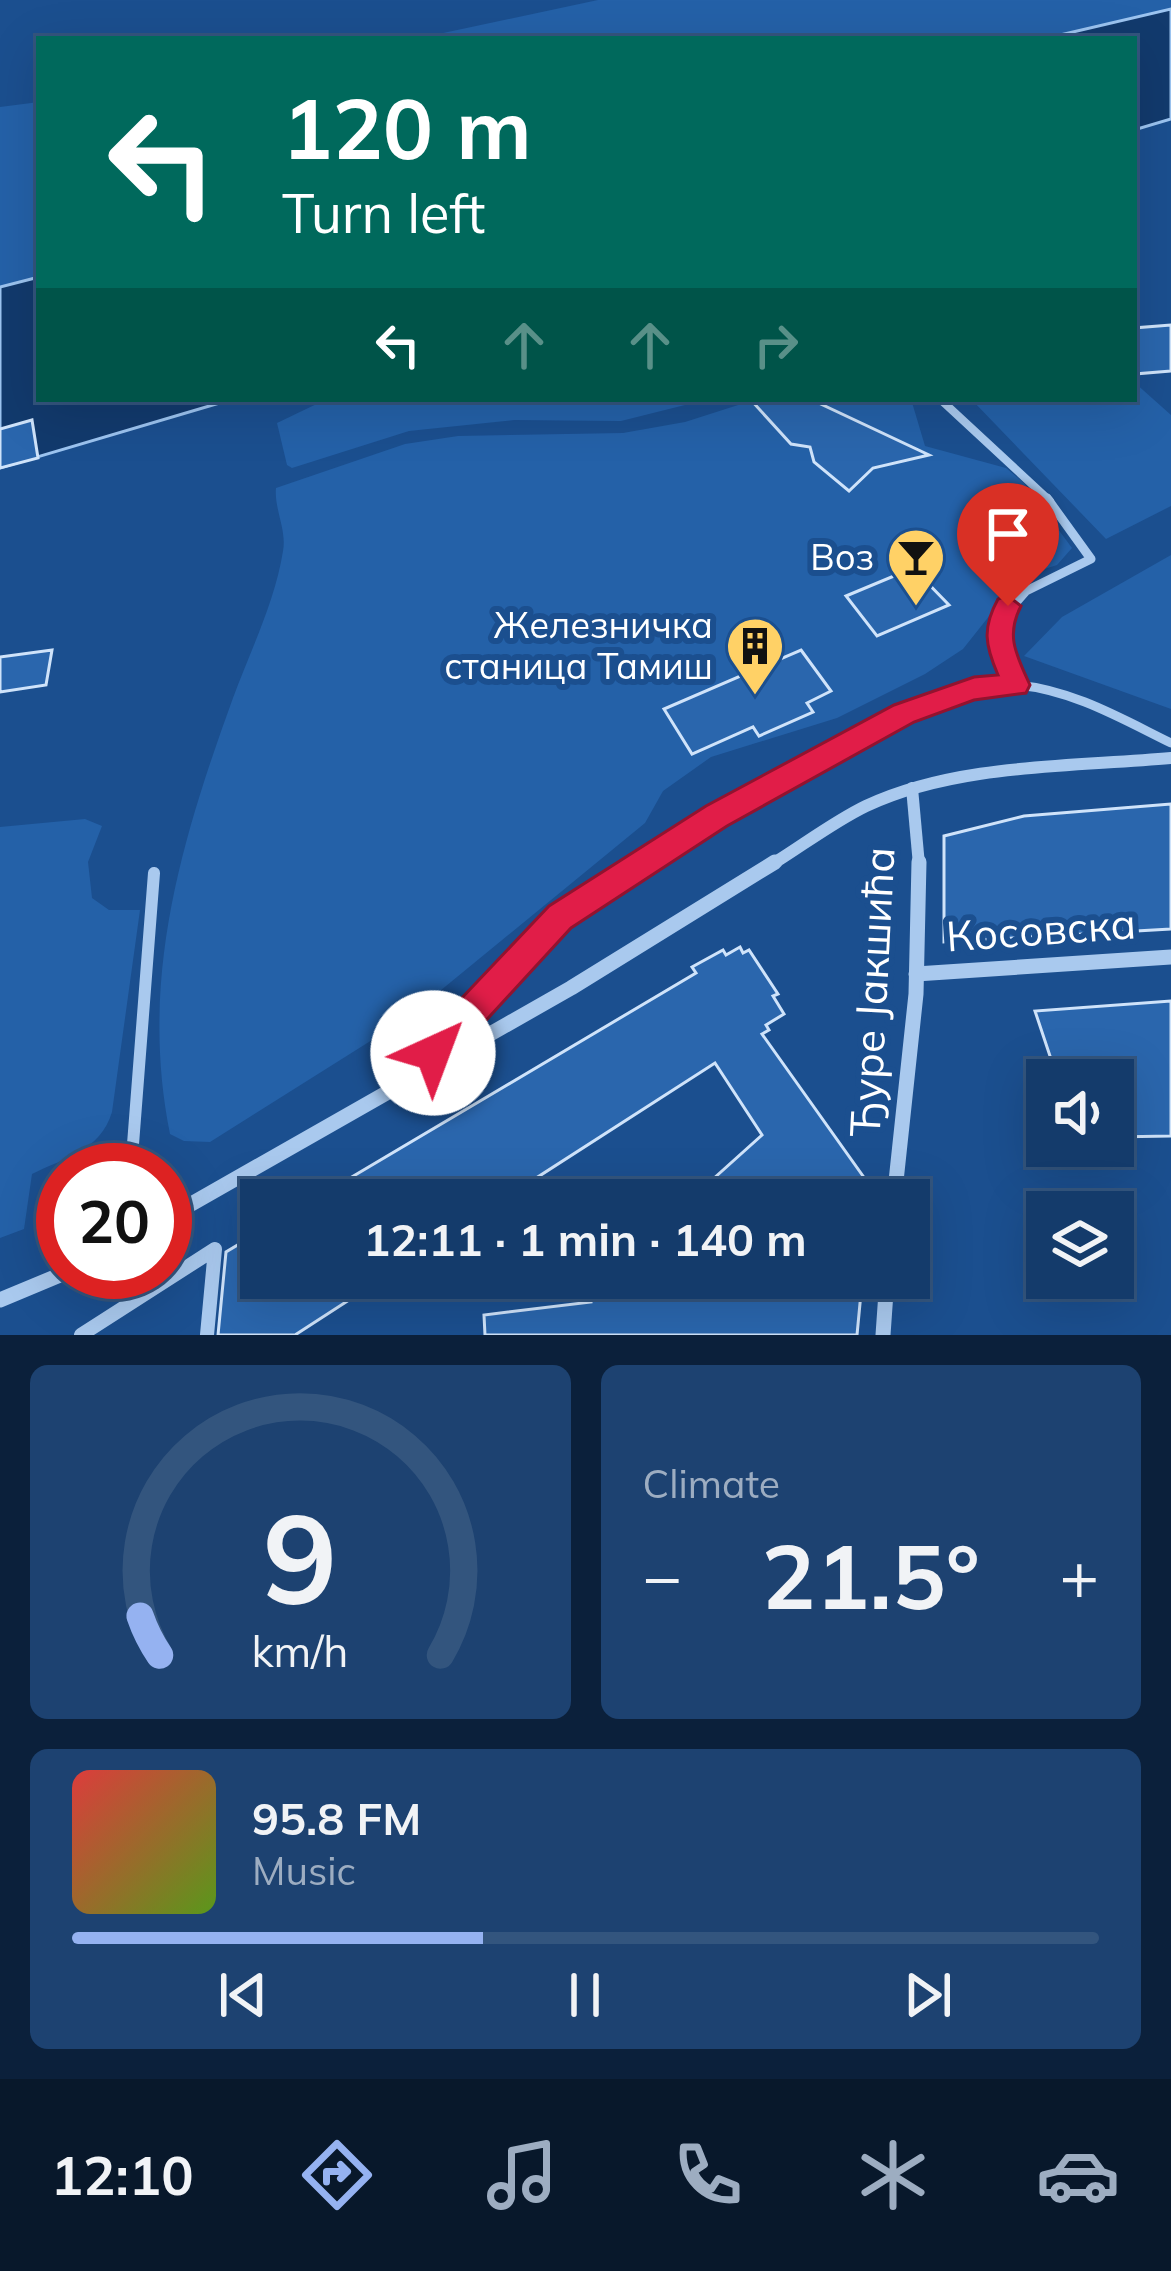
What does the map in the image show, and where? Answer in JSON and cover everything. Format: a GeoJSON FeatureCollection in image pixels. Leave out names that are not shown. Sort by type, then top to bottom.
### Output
{"type":"FeatureCollection","features":[{"type":"Feature","properties":{"kind":"street"},"geometry":{"type":"LineString","coordinates":[[192,1204],[401,1087],[867,806],[912,788],[977,776],[1171,758]]}},
{"type":"Feature","properties":{"kind":"street","name":"Ђуре Јакшића"},"geometry":{"type":"LineString","coordinates":[[896,1179],[916,974],[921,860],[912,788]]}},
{"type":"Feature","properties":{"kind":"street","name":"Косовска"},"geometry":{"type":"LineString","coordinates":[[916,974],[1171,957]]}},
{"type":"Feature","properties":{"kind":"street"},"geometry":{"type":"LineString","coordinates":[[81,1335],[215,1249],[207,1335]]}},
{"type":"Feature","properties":{"kind":"street"},"geometry":{"type":"LineString","coordinates":[[0,1300],[36,1285]]}},
{"type":"Feature","properties":{"kind":"street"},"geometry":{"type":"LineString","coordinates":[[883,1335],[886,1299]]}},
{"type":"Feature","properties":{"kind":"lane"},"geometry":{"type":"LineString","coordinates":[[943,402],[1050,498],[1075,527],[1091,559],[1008,606],[1000,620],[999,646],[1016,685]]}},
{"type":"Feature","properties":{"kind":"lane"},"geometry":{"type":"LineString","coordinates":[[401,1087],[560,917],[717,816],[867,732],[974,688],[1016,685],[1085,701],[1171,743]]}},
{"type":"Feature","properties":{"kind":"lane"},"geometry":{"type":"LineString","coordinates":[[133,1143],[154,873]]}},
{"type":"Feature","properties":{"kind":"shaded area"},"geometry":{"type":"Polygon","coordinates":[[[598,0],[1171,0],[1171,9],[1056,36],[429,36],[598,0]]]}},
{"type":"Feature","properties":{"kind":"shaded area"},"geometry":{"type":"Polygon","coordinates":[[[1171,9],[1171,119],[1137,129],[1137,36],[1056,36],[1171,9]]]}},
{"type":"Feature","properties":{"kind":"shaded area"},"geometry":{"type":"Polygon","coordinates":[[[36,102],[36,278],[0,287],[0,107],[36,102]]]}},
{"type":"Feature","properties":{"kind":"shaded area"},"geometry":{"type":"Polygon","coordinates":[[[36,278],[36,402],[223,402],[0,468],[0,287],[36,278]]]}},
{"type":"Feature","properties":{"kind":"shaded area"},"geometry":{"type":"Polygon","coordinates":[[[1137,385],[1171,415],[1171,506],[1106,539],[974,402],[1137,402],[1137,385]]]}},
{"type":"Feature","properties":{"kind":"shaded area"},"geometry":{"type":"Polygon","coordinates":[[[321,402],[697,402],[621,421],[514,420],[409,431],[292,468],[287,465],[277,423],[321,402]]]}},
{"type":"Feature","properties":{"kind":"shaded area"},"geometry":{"type":"Polygon","coordinates":[[[748,402],[912,402],[925,446],[1006,468],[1024,483],[1072,548],[1057,565],[1016,578],[1002,589],[990,615],[963,649],[925,674],[837,718],[711,757],[663,791],[645,823],[407,1018],[210,1142],[184,1141],[170,1134],[159,1021],[170,912],[197,805],[279,570],[284,543],[276,488],[405,444],[458,436],[623,433],[685,422],[748,402]]]}},
{"type":"Feature","properties":{"kind":"shaded area"},"geometry":{"type":"Polygon","coordinates":[[[1171,555],[1171,709],[1024,656],[1062,617],[1171,555]]]}},
{"type":"Feature","properties":{"kind":"shaded area"},"geometry":{"type":"Polygon","coordinates":[[[85,819],[102,826],[88,862],[92,898],[109,910],[140,910],[107,1125],[91,1143],[36,1143],[36,1172],[24,1229],[0,1238],[0,827],[85,819]]]}},
{"type":"Feature","properties":{"kind":"building"},"geometry":{"type":"Polygon","coordinates":[[[1171,325],[1171,371],[1137,374],[1137,328],[1171,325]]]}},
{"type":"Feature","properties":{"kind":"building"},"geometry":{"type":"Polygon","coordinates":[[[753,402],[816,402],[929,455],[873,468],[849,491],[814,462],[810,447],[791,444],[753,402]]]}},
{"type":"Feature","properties":{"kind":"building"},"geometry":{"type":"Polygon","coordinates":[[[32,420],[38,458],[0,468],[0,429],[32,420]]]}},
{"type":"Feature","properties":{"kind":"building"},"geometry":{"type":"Polygon","coordinates":[[[913,568],[949,605],[877,636],[846,596],[913,568]]]}},
{"type":"Feature","properties":{"kind":"building"},"geometry":{"type":"Polygon","coordinates":[[[52,650],[46,685],[0,692],[0,657],[52,650]]]}},
{"type":"Feature","properties":{"kind":"building","name":"Железничка станица Тамиш"},"geometry":{"type":"Polygon","coordinates":[[[801,650],[831,691],[807,703],[813,712],[759,736],[753,727],[692,754],[664,709],[801,650]]]}},
{"type":"Feature","properties":{"kind":"building"},"geometry":{"type":"Polygon","coordinates":[[[1171,804],[1171,929],[944,942],[944,836],[1024,816],[1171,804]]]}},
{"type":"Feature","properties":{"kind":"building"},"geometry":{"type":"Polygon","coordinates":[[[740,947],[743,953],[749,950],[778,994],[773,996],[784,1014],[766,1025],[769,1030],[762,1034],[865,1179],[713,1179],[762,1135],[715,1063],[535,1179],[348,1179],[696,973],[692,967],[723,950],[726,955],[740,947]]]}},
{"type":"Feature","properties":{"kind":"building"},"geometry":{"type":"Polygon","coordinates":[[[1171,1001],[1171,1136],[1134,1137],[1134,1059],[1051,1059],[1035,1011],[1171,1001]]]}},
{"type":"Feature","properties":{"kind":"building"},"geometry":{"type":"Polygon","coordinates":[[[240,1244],[240,1299],[351,1299],[295,1335],[218,1335],[226,1252],[240,1244]]]}},
{"type":"Feature","properties":{"kind":"building"},"geometry":{"type":"Polygon","coordinates":[[[860,1299],[857,1335],[485,1335],[484,1315],[591,1302],[860,1299]]]}},
{"type":"Feature","properties":{"kind":"place","name":"Воз"},"geometry":{"type":"Point","coordinates":[916,608]}},
{"type":"Feature","properties":{"kind":"place","name":"Железничка станица Тамиш"},"geometry":{"type":"Point","coordinates":[755,697]}},
{"type":"Feature","properties":{"kind":"route"},"geometry":{"type":"LineString","coordinates":[[433,1053],[560,917],[717,816],[904,713],[974,688],[1016,685],[999,646],[1000,620],[1008,606]]}}]}
